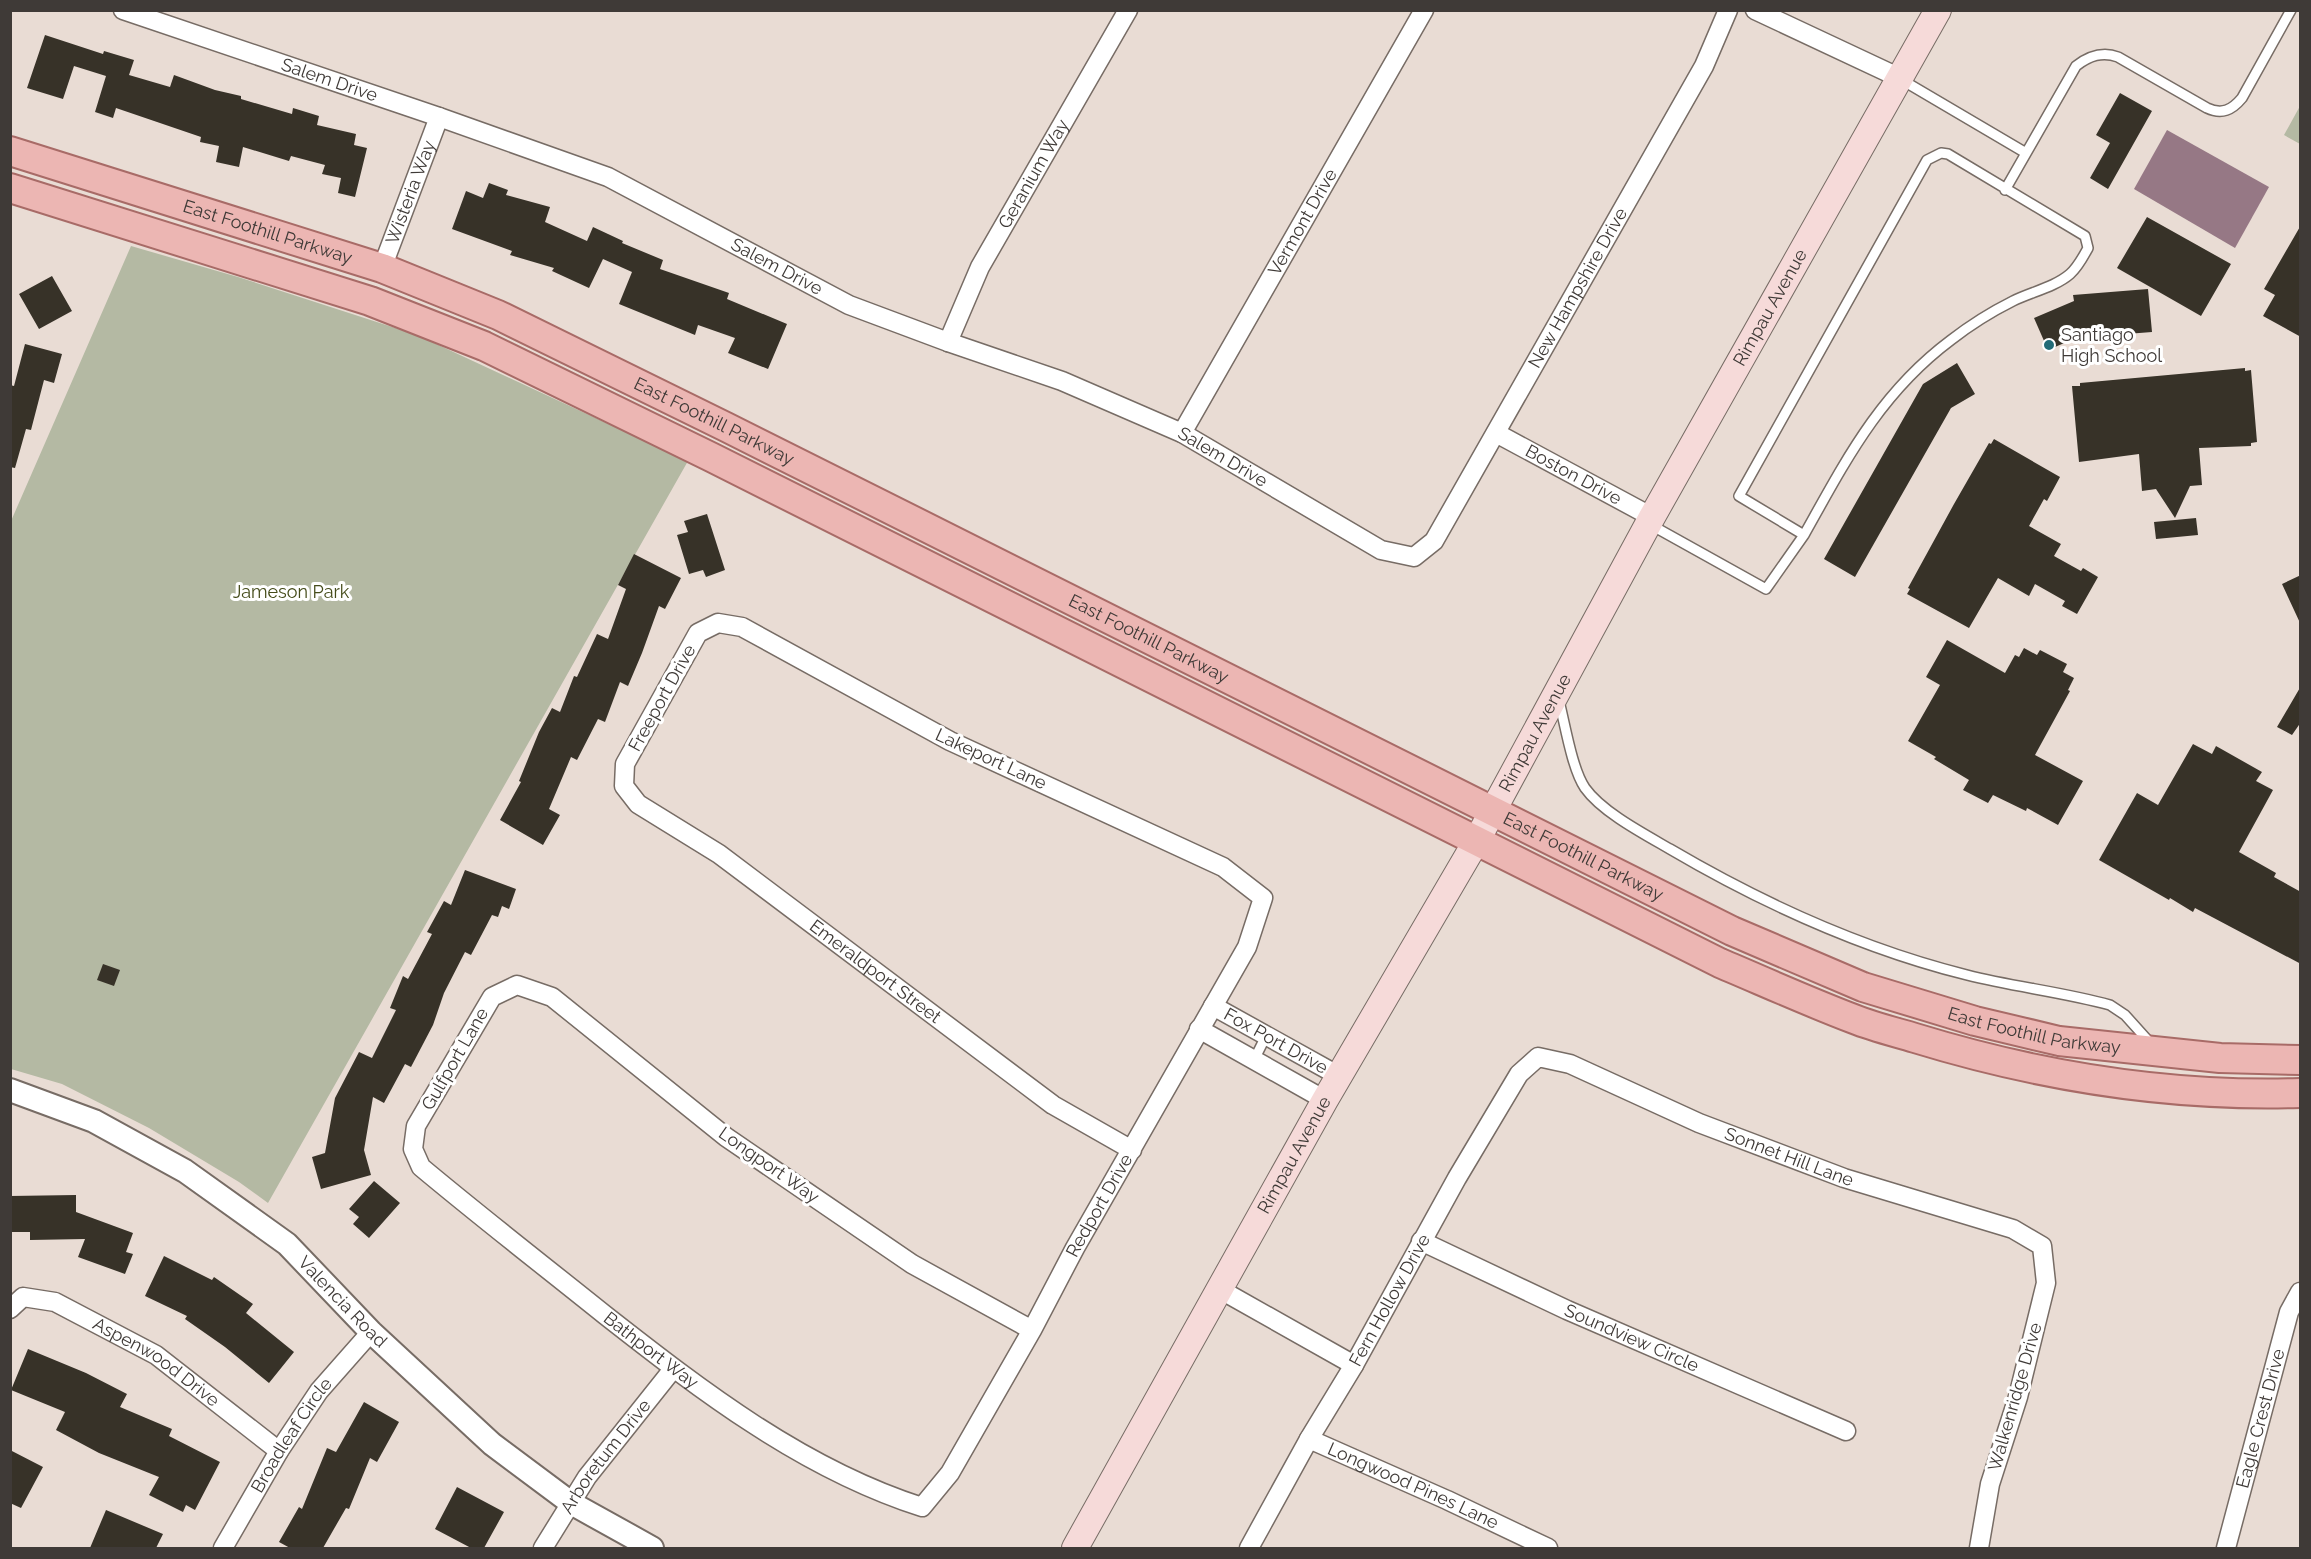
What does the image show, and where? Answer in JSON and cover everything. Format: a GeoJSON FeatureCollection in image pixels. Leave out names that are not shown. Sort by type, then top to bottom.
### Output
{"type":"FeatureCollection","features":[{"type":"Feature","properties":{"kind":"main road","name":"Rimpau Avenue"},"geometry":{"type":"LineString","coordinates":[[1075,1548],[1325,1100],[1477,840],[1651,520],[1938,10]]}},
{"type":"Feature","properties":{"kind":"main road","name":"East Foothill Parkway"},"geometry":{"type":"LineString","coordinates":[[10,151],[382,268],[519,326],[736,432],[1732,931],[1863,987],[1975,1021],[2059,1041],[2220,1058],[2301,1060]]}},
{"type":"Feature","properties":{"kind":"main road","name":"East Foothill Parkway"},"geometry":{"type":"LineString","coordinates":[[10,188],[370,302],[484,346],[711,457],[1720,963],[1866,1023],[1972,1055],[2066,1074],[2144,1086],[2217,1092],[2301,1093]]}},
{"type":"Feature","properties":{"kind":"street","name":"Salem Drive"},"geometry":{"type":"LineString","coordinates":[[123,10],[160,16],[608,177],[849,305],[1062,381],[1182,433],[1382,550],[1414,557]]}},
{"type":"Feature","properties":{"kind":"street","name":"Geranium Way"},"geometry":{"type":"LineString","coordinates":[[948,342],[981,267],[1128,10]]}},
{"type":"Feature","properties":{"kind":"street","name":"Vermont Drive"},"geometry":{"type":"LineString","coordinates":[[1182,433],[1424,10]]}},
{"type":"Feature","properties":{"kind":"street","name":"New Hampshire Drive"},"geometry":{"type":"LineString","coordinates":[[1414,557],[1434,541],[1496,433],[1704,66],[1728,10]]}},
{"type":"Feature","properties":{"kind":"street"},"geometry":{"type":"LineString","coordinates":[[1755,10],[1900,78]]}},
{"type":"Feature","properties":{"kind":"street","name":"Wisteria Way"},"geometry":{"type":"LineString","coordinates":[[382,268],[439,117]]}},
{"type":"Feature","properties":{"kind":"street","name":"Boston Drive"},"geometry":{"type":"LineString","coordinates":[[1496,433],[1651,520]]}},
{"type":"Feature","properties":{"kind":"street","name":"Freeport Drive"},"geometry":{"type":"LineString","coordinates":[[624,786],[626,764],[698,633],[718,623]]}},
{"type":"Feature","properties":{"kind":"street","name":"Lakeport Lane"},"geometry":{"type":"LineString","coordinates":[[718,623],[742,627],[950,741],[1223,867],[1263,898]]}},
{"type":"Feature","properties":{"kind":"street","name":"Emeraldport Street"},"geometry":{"type":"LineString","coordinates":[[624,786],[638,804],[719,854],[1053,1105],[1132,1150]]}},
{"type":"Feature","properties":{"kind":"street","name":"Redport Drive"},"geometry":{"type":"LineString","coordinates":[[922,1507],[950,1473],[1032,1330],[1075,1248],[1247,946],[1263,898]]}},
{"type":"Feature","properties":{"kind":"street","name":"Gulfport Lane"},"geometry":{"type":"LineString","coordinates":[[413,1149],[416,1126],[492,997],[517,985]]}},
{"type":"Feature","properties":{"kind":"street","name":"Longport Way"},"geometry":{"type":"LineString","coordinates":[[517,985],[552,997],[726,1137],[912,1264],[1032,1330]]}},
{"type":"Feature","properties":{"kind":"street","name":"Fox Port Drive"},"geometry":{"type":"LineString","coordinates":[[1213,1006],[1339,1076]]}},
{"type":"Feature","properties":{"kind":"street","name":"Fox Port Drive"},"geometry":{"type":"LineString","coordinates":[[1199,1029],[1325,1100]]}},
{"type":"Feature","properties":{"kind":"street","name":"Fern Hollow Drive"},"geometry":{"type":"LineString","coordinates":[[1249,1548],[1309,1439],[1354,1365],[1421,1240],[1518,1074],[1538,1057]]}},
{"type":"Feature","properties":{"kind":"street","name":"Sonnet Hill Lane"},"geometry":{"type":"LineString","coordinates":[[1538,1057],[1570,1064],[1699,1123],[1844,1178],[2013,1228],[2042,1246]]}},
{"type":"Feature","properties":{"kind":"street","name":"Valencia Road"},"geometry":{"type":"LineString","coordinates":[[10,1090],[94,1120],[185,1171],[287,1244],[371,1332],[492,1444],[571,1503],[652,1548]]}},
{"type":"Feature","properties":{"kind":"street","name":"Bathport Way"},"geometry":{"type":"LineString","coordinates":[[413,1149],[421,1167],[674,1369],[770,1436],[883,1495],[922,1507]]}},
{"type":"Feature","properties":{"kind":"street","name":"Soundview Circle"},"geometry":{"type":"LineString","coordinates":[[1421,1240],[1567,1310],[1846,1431]]}},
{"type":"Feature","properties":{"kind":"street","name":"Walkenridge Drive"},"geometry":{"type":"LineString","coordinates":[[1979,1548],[1990,1484],[2018,1397],[2046,1282],[2042,1246]]}},
{"type":"Feature","properties":{"kind":"street"},"geometry":{"type":"LineString","coordinates":[[1221,1290],[1354,1365]]}},
{"type":"Feature","properties":{"kind":"street","name":"Eagle Crest Drive"},"geometry":{"type":"LineString","coordinates":[[2226,1548],[2289,1312],[2301,1292]]}},
{"type":"Feature","properties":{"kind":"street","name":"Aspenwood Drive"},"geometry":{"type":"LineString","coordinates":[[17,1303],[55,1302],[156,1355],[279,1451]]}},
{"type":"Feature","properties":{"kind":"street","name":"Broadleaf Circle"},"geometry":{"type":"LineString","coordinates":[[223,1548],[279,1451],[319,1390],[371,1332]]}},
{"type":"Feature","properties":{"kind":"street","name":"Arboretum Drive"},"geometry":{"type":"LineString","coordinates":[[543,1548],[587,1477],[674,1369]]}},
{"type":"Feature","properties":{"kind":"street","name":"Longwood Pines Lane"},"geometry":{"type":"LineString","coordinates":[[1309,1439],[1548,1548]]}},
{"type":"Feature","properties":{"kind":"lane"},"geometry":{"type":"LineString","coordinates":[[2005,190],[2076,66],[2093,56],[2104,54],[2118,57],[2214,111],[2231,109],[2242,98],[2291,10]]}},
{"type":"Feature","properties":{"kind":"lane"},"geometry":{"type":"LineString","coordinates":[[1900,78],[2026,153]]}},
{"type":"Feature","properties":{"kind":"lane"},"geometry":{"type":"LineString","coordinates":[[1651,520],[1766,589],[1804,535],[1857,441],[1903,383],[1937,351],[1967,329],[2012,302],[2064,279],[2076,268],[2088,248],[2088,241],[2081,232],[2005,190],[1948,154],[1941,153],[1927,160],[1739,496],[1804,535]]}},
{"type":"Feature","properties":{"kind":"lane"},"geometry":{"type":"LineString","coordinates":[[1557,692],[1576,768],[1584,788],[1609,810],[1648,836],[1754,894],[1848,935],[1907,957],[1969,975],[2110,1005],[2125,1015],[2159,1053]]}},
{"type":"Feature","properties":{"kind":"lane"},"geometry":{"type":"LineString","coordinates":[[1254,1060],[1266,1036]]}},
{"type":"Feature","properties":{"kind":"green space"},"geometry":{"type":"Polygon","coordinates":[[[2300,106],[2300,144],[2284,135],[2300,106]]]}},
{"type":"Feature","properties":{"kind":"green space","name":"Jameson Park"},"geometry":{"type":"Polygon","coordinates":[[[131,246],[238,277],[417,335],[688,461],[268,1203],[239,1182],[149,1128],[62,1084],[11,1069],[11,521],[131,246]]]}},
{"type":"Feature","properties":{"kind":"shaded area"},"geometry":{"type":"Polygon","coordinates":[[[2167,130],[2269,187],[2235,248],[2134,189],[2167,130]]]}},
{"type":"Feature","properties":{"kind":"building"},"geometry":{"type":"Polygon","coordinates":[[[45,35],[103,54],[104,51],[134,60],[129,75],[170,87],[174,75],[292,114],[293,108],[319,116],[317,125],[356,134],[354,145],[367,148],[355,197],[338,193],[341,178],[322,174],[325,165],[291,156],[289,161],[243,147],[239,167],[216,162],[219,146],[200,142],[201,137],[116,108],[113,118],[95,112],[106,76],[74,66],[63,99],[27,88],[45,35]]]}},
{"type":"Feature","properties":{"kind":"building"},"geometry":{"type":"Polygon","coordinates":[[[2120,93],[2152,111],[2108,189],[2090,178],[2110,143],[2096,135],[2120,93]]]}},
{"type":"Feature","properties":{"kind":"building"},"geometry":{"type":"Polygon","coordinates":[[[489,183],[508,190],[506,195],[550,207],[545,222],[587,241],[593,227],[623,241],[622,243],[663,260],[660,269],[729,293],[727,299],[787,324],[768,369],[728,353],[735,338],[698,325],[695,335],[619,304],[632,272],[603,259],[589,288],[552,271],[554,268],[510,255],[512,251],[452,229],[466,191],[483,198],[489,183]]]}},
{"type":"Feature","properties":{"kind":"building"},"geometry":{"type":"Polygon","coordinates":[[[2147,217],[2231,264],[2201,316],[2117,268],[2147,217]]]}},
{"type":"Feature","properties":{"kind":"building"},"geometry":{"type":"Polygon","coordinates":[[[2301,225],[2301,337],[2263,316],[2275,295],[2264,289],[2301,225]]]}},
{"type":"Feature","properties":{"kind":"building"},"geometry":{"type":"Polygon","coordinates":[[[52,276],[72,311],[39,329],[19,294],[52,276]]]}},
{"type":"Feature","properties":{"kind":"building"},"geometry":{"type":"Polygon","coordinates":[[[2148,289],[2152,332],[2076,338],[2048,350],[2034,318],[2074,301],[2073,295],[2148,289]]]}},
{"type":"Feature","properties":{"kind":"building"},"geometry":{"type":"Polygon","coordinates":[[[25,344],[62,354],[54,383],[44,380],[31,430],[26,429],[15,468],[10,467],[10,385],[14,386],[25,344]]]}},
{"type":"Feature","properties":{"kind":"building"},"geometry":{"type":"Polygon","coordinates":[[[1957,363],[1975,394],[1951,408],[1855,577],[1824,559],[1923,384],[1957,363]]]}},
{"type":"Feature","properties":{"kind":"building"},"geometry":{"type":"Polygon","coordinates":[[[2245,368],[2245,371],[2251,370],[2257,442],[2251,443],[2251,446],[2199,448],[2202,485],[2190,486],[2175,518],[2156,489],[2142,491],[2139,454],[2079,462],[2072,386],[2080,386],[2080,383],[2245,368]]]}},
{"type":"Feature","properties":{"kind":"building"},"geometry":{"type":"Polygon","coordinates":[[[1994,439],[2060,477],[2047,501],[2044,499],[2029,526],[2061,544],[2054,556],[2081,571],[2083,568],[2098,577],[2077,614],[2062,606],[2065,601],[2035,584],[2029,596],[1998,578],[1969,628],[1907,594],[1910,589],[1908,588],[1954,504],[1989,443],[1991,444],[1994,439]]]}},
{"type":"Feature","properties":{"kind":"building"},"geometry":{"type":"Polygon","coordinates":[[[707,514],[725,570],[706,577],[703,570],[689,574],[677,535],[688,532],[684,521],[707,514]]]}},
{"type":"Feature","properties":{"kind":"building"},"geometry":{"type":"Polygon","coordinates":[[[2196,518],[2198,535],[2156,539],[2154,522],[2196,518]]]}},
{"type":"Feature","properties":{"kind":"building"},"geometry":{"type":"Polygon","coordinates":[[[634,554],[681,578],[665,609],[659,606],[628,686],[620,682],[605,722],[598,719],[577,760],[571,757],[549,809],[560,815],[543,845],[500,820],[521,782],[519,781],[539,732],[552,708],[560,712],[574,676],[577,677],[597,634],[608,639],[626,589],[618,585],[634,554]]]}},
{"type":"Feature","properties":{"kind":"building"},"geometry":{"type":"Polygon","coordinates":[[[2301,575],[2301,625],[2282,584],[2301,575]]]}},
{"type":"Feature","properties":{"kind":"building"},"geometry":{"type":"Polygon","coordinates":[[[1947,640],[2005,673],[2015,655],[2019,657],[2024,648],[2037,655],[2040,650],[2067,664],[2063,672],[2074,678],[2068,690],[2070,691],[2035,755],[2083,781],[2058,825],[2027,808],[2026,811],[1993,795],[1988,803],[1963,790],[1969,780],[1908,741],[1940,685],[1926,677],[1947,640]]]}},
{"type":"Feature","properties":{"kind":"building"},"geometry":{"type":"Polygon","coordinates":[[[2301,686],[2301,722],[2292,735],[2277,727],[2301,686]]]}},
{"type":"Feature","properties":{"kind":"building"},"geometry":{"type":"Polygon","coordinates":[[[2193,744],[2212,754],[2216,746],[2262,772],[2256,781],[2273,790],[2239,852],[2276,873],[2274,877],[2301,892],[2301,964],[2195,908],[2193,912],[2170,898],[2169,900],[2099,860],[2137,793],[2158,805],[2193,744]]]}},
{"type":"Feature","properties":{"kind":"building"},"geometry":{"type":"Polygon","coordinates":[[[465,870],[516,889],[509,909],[502,906],[498,917],[492,915],[471,955],[465,952],[444,993],[433,1025],[411,1067],[405,1064],[384,1103],[373,1097],[364,1150],[371,1175],[321,1189],[312,1157],[325,1153],[335,1098],[359,1052],[372,1058],[396,1010],[390,1008],[403,976],[408,979],[432,934],[427,932],[444,901],[451,905],[465,870]]]}},
{"type":"Feature","properties":{"kind":"building"},"geometry":{"type":"Polygon","coordinates":[[[103,964],[120,970],[114,986],[97,980],[103,964]]]}},
{"type":"Feature","properties":{"kind":"building"},"geometry":{"type":"Polygon","coordinates":[[[374,1181],[400,1203],[369,1238],[353,1224],[359,1217],[349,1209],[374,1181]]]}},
{"type":"Feature","properties":{"kind":"building"},"geometry":{"type":"Polygon","coordinates":[[[76,1195],[76,1212],[133,1233],[126,1252],[133,1254],[125,1274],[78,1257],[85,1239],[30,1240],[30,1232],[10,1232],[10,1196],[76,1195]]]}},
{"type":"Feature","properties":{"kind":"building"},"geometry":{"type":"Polygon","coordinates":[[[164,1256],[212,1280],[214,1277],[253,1304],[246,1313],[294,1352],[269,1383],[225,1347],[185,1319],[187,1316],[145,1296],[164,1256]]]}},
{"type":"Feature","properties":{"kind":"building"},"geometry":{"type":"Polygon","coordinates":[[[28,1349],[86,1373],[127,1394],[120,1407],[172,1429],[169,1436],[220,1462],[195,1510],[186,1505],[183,1512],[149,1495],[159,1477],[99,1453],[56,1430],[65,1412],[11,1390],[28,1349]]]}},
{"type":"Feature","properties":{"kind":"building"},"geometry":{"type":"Polygon","coordinates":[[[364,1402],[399,1422],[377,1462],[370,1458],[349,1509],[346,1508],[323,1548],[290,1548],[279,1542],[299,1507],[302,1509],[327,1448],[336,1452],[364,1402]]]}},
{"type":"Feature","properties":{"kind":"building"},"geometry":{"type":"Polygon","coordinates":[[[10,1450],[43,1467],[21,1508],[10,1503],[10,1450]]]}},
{"type":"Feature","properties":{"kind":"building"},"geometry":{"type":"Polygon","coordinates":[[[457,1487],[504,1512],[484,1548],[471,1548],[435,1529],[457,1487]]]}},
{"type":"Feature","properties":{"kind":"building"},"geometry":{"type":"Polygon","coordinates":[[[106,1510],[163,1534],[156,1548],[90,1548],[106,1510]]]}},
{"type":"Feature","properties":{"kind":"place","name":"Santiago High School"},"geometry":{"type":"Point","coordinates":[2049,345]}}]}
